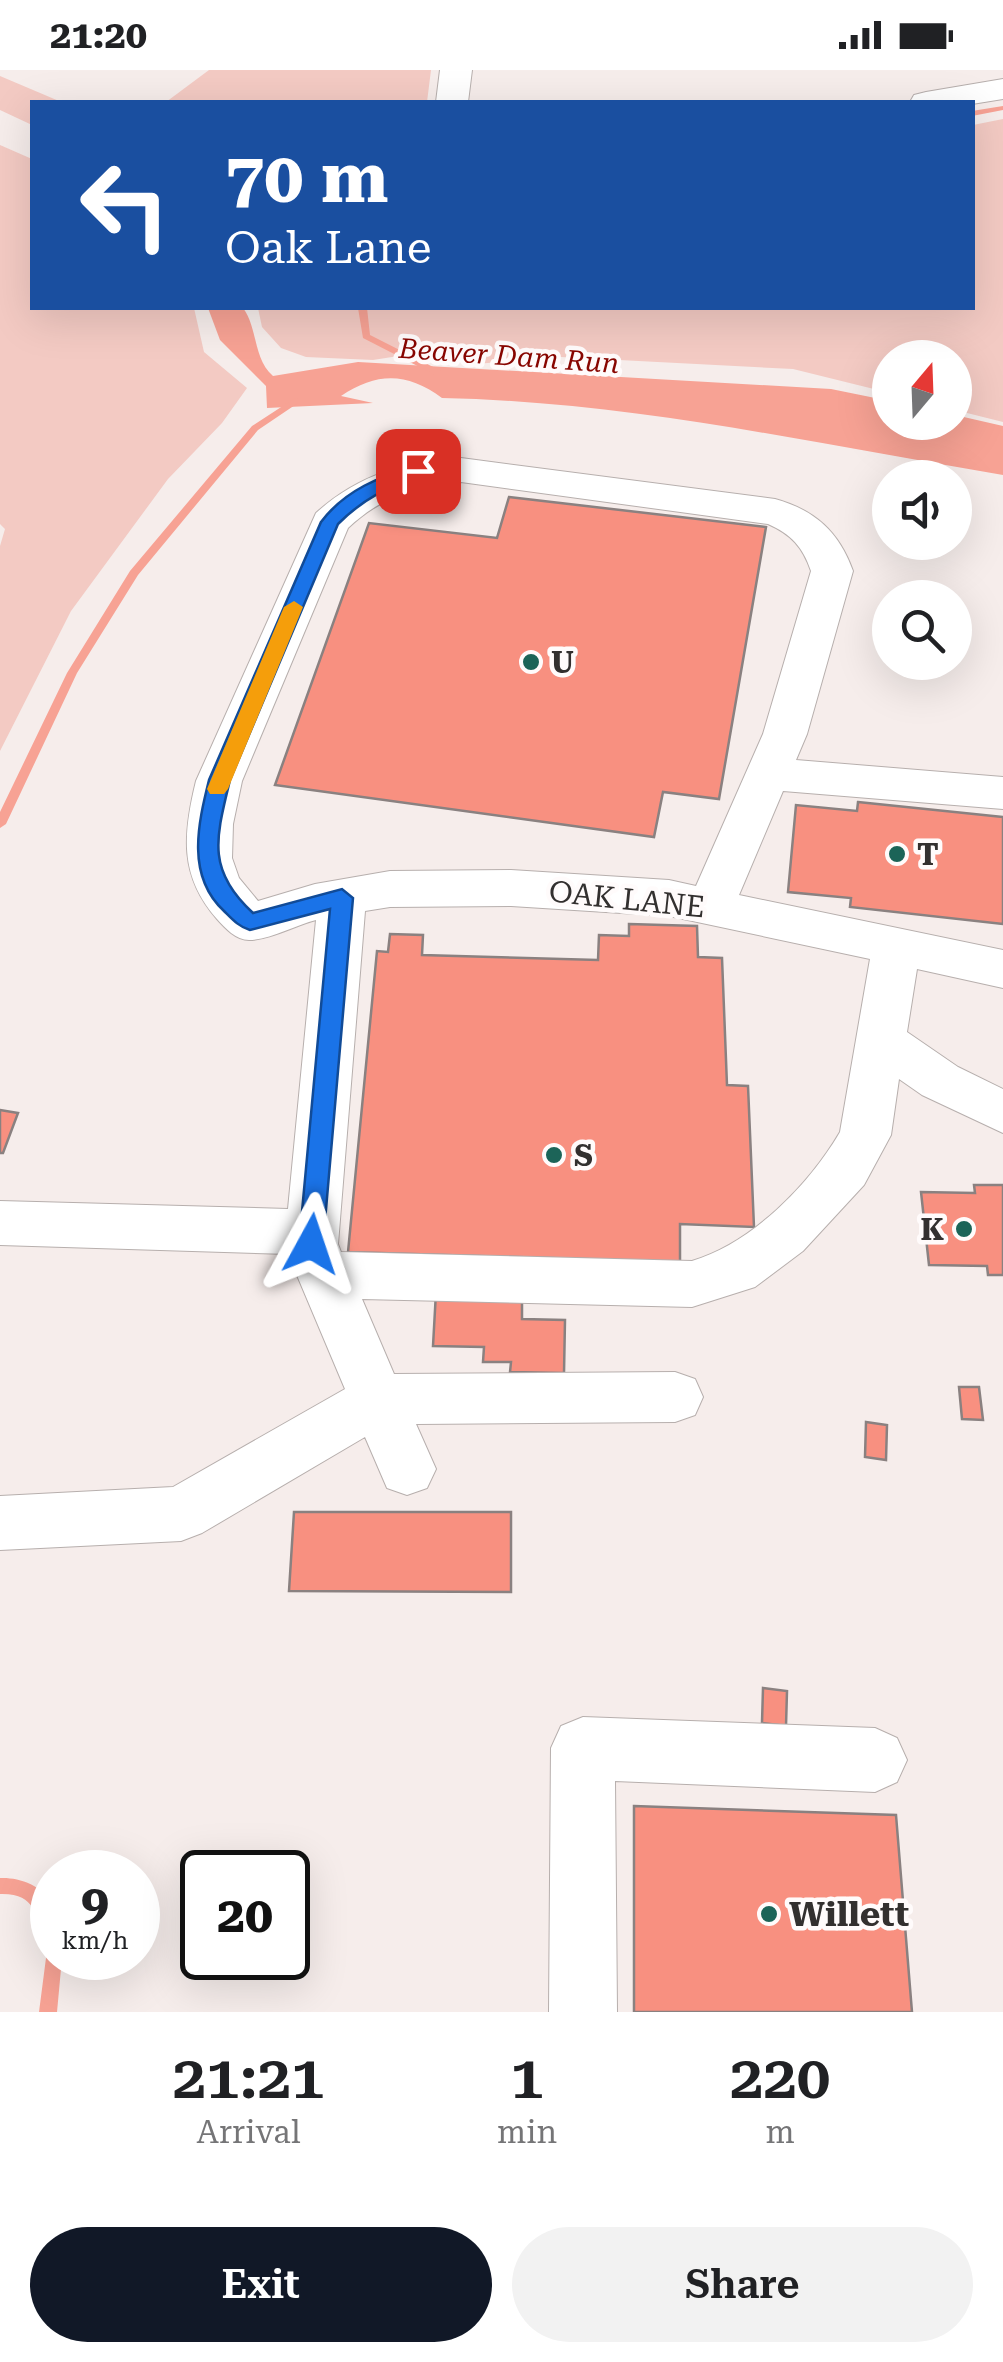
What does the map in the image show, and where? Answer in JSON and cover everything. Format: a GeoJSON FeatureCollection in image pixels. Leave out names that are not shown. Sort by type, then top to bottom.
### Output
{"type":"FeatureCollection","features":[{"type":"Feature","properties":{"kind":"street"},"geometry":{"type":"LineString","coordinates":[[452,100],[456,70]]}},
{"type":"Feature","properties":{"kind":"street"},"geometry":{"type":"LineString","coordinates":[[939,100],[1003,90]]}},
{"type":"Feature","properties":{"kind":"street","name":"OAK LANE"},"geometry":{"type":"LineString","coordinates":[[766,774],[784,734],[832,571],[825,546],[799,521],[775,512],[481,472],[418,471],[385,481],[348,504],[330,522],[219,780],[207,851],[222,896],[250,922],[390,889],[511,888],[669,898],[1003,969]]}},
{"type":"Feature","properties":{"kind":"street"},"geometry":{"type":"LineString","coordinates":[[710,907],[766,774],[1003,794]]}},
{"type":"Feature","properties":{"kind":"street"},"geometry":{"type":"LineString","coordinates":[[342,898],[319,1254],[407,1469]]}},
{"type":"Feature","properties":{"kind":"street"},"geometry":{"type":"LineString","coordinates":[[0,1223],[692,1284],[736,1270],[784,1234],[845,1170],[865,1134],[896,946]]}},
{"type":"Feature","properties":{"kind":"street"},"geometry":{"type":"LineString","coordinates":[[881,1040],[940,1081],[1003,1112]]}},
{"type":"Feature","properties":{"kind":"street"},"geometry":{"type":"LineString","coordinates":[[0,1523],[181,1514],[378,1399],[675,1397]]}},
{"type":"Feature","properties":{"kind":"street"},"geometry":{"type":"LineString","coordinates":[[583,2012],[583,1748],[876,1760]]}},
{"type":"Feature","properties":{"kind":"shaded area"},"geometry":{"type":"Polygon","coordinates":[[[209,70],[431,70],[427,100],[169,100],[209,70]]]}},
{"type":"Feature","properties":{"kind":"shaded area"},"geometry":{"type":"Polygon","coordinates":[[[0,76],[57,100],[30,100],[30,124],[0,110],[0,76]]]}},
{"type":"Feature","properties":{"kind":"shaded area"},"geometry":{"type":"Polygon","coordinates":[[[1003,119],[1003,422],[972,414],[972,340],[872,340],[872,389],[793,369],[561,357],[475,364],[430,351],[373,360],[306,357],[281,348],[262,327],[258,310],[975,310],[975,125],[1003,119]]]}},
{"type":"Feature","properties":{"kind":"shaded area"},"geometry":{"type":"Polygon","coordinates":[[[0,145],[30,158],[30,310],[194,310],[204,352],[247,388],[222,423],[168,479],[71,611],[0,751],[0,546],[5,529],[0,524],[0,145]]]}},
{"type":"Feature","properties":{"kind":"shaded area","name":"Beaver Dam Run"},"geometry":{"type":"Polygon","coordinates":[[[209,310],[244,310],[262,361],[273,376],[358,362],[831,389],[872,397],[872,440],[972,440],[972,419],[1003,426],[1003,475],[972,470],[972,460],[918,460],[654,416],[584,407],[442,398],[417,383],[392,378],[367,383],[341,396],[373,403],[267,408],[266,386],[220,340],[209,310]]]}},
{"type":"Feature","properties":{"kind":"building","name":"U"},"geometry":{"type":"Polygon","coordinates":[[[509,497],[766,527],[719,799],[663,792],[654,837],[275,785],[369,523],[497,538],[509,497]]]}},
{"type":"Feature","properties":{"kind":"building","name":"T"},"geometry":{"type":"Polygon","coordinates":[[[858,802],[1003,817],[1003,924],[850,907],[851,898],[788,892],[796,805],[857,811],[858,802]]]}},
{"type":"Feature","properties":{"kind":"building","name":"S"},"geometry":{"type":"Polygon","coordinates":[[[629,924],[697,926],[698,957],[722,958],[727,1085],[748,1086],[754,1227],[680,1224],[680,1262],[348,1252],[377,951],[388,952],[390,934],[423,935],[422,955],[598,960],[599,935],[629,936],[629,924]]]}},
{"type":"Feature","properties":{"kind":"building"},"geometry":{"type":"Polygon","coordinates":[[[0,1110],[18,1113],[3,1153],[0,1153],[0,1110]]]}},
{"type":"Feature","properties":{"kind":"building","name":"K"},"geometry":{"type":"Polygon","coordinates":[[[974,1185],[1003,1185],[1003,1275],[988,1275],[987,1266],[929,1265],[921,1192],[975,1193],[974,1185]]]}},
{"type":"Feature","properties":{"kind":"building"},"geometry":{"type":"Polygon","coordinates":[[[436,1292],[522,1295],[522,1319],[565,1320],[564,1373],[510,1372],[511,1362],[483,1362],[484,1347],[433,1346],[436,1292]]]}},
{"type":"Feature","properties":{"kind":"building"},"geometry":{"type":"Polygon","coordinates":[[[959,1387],[979,1387],[983,1420],[962,1419],[959,1387]]]}},
{"type":"Feature","properties":{"kind":"building"},"geometry":{"type":"Polygon","coordinates":[[[866,1422],[887,1425],[886,1460],[865,1457],[866,1422]]]}},
{"type":"Feature","properties":{"kind":"building"},"geometry":{"type":"Polygon","coordinates":[[[294,1512],[511,1512],[511,1592],[289,1591],[294,1512]]]}},
{"type":"Feature","properties":{"kind":"building"},"geometry":{"type":"Polygon","coordinates":[[[763,1688],[787,1691],[786,1726],[762,1723],[763,1688]]]}},
{"type":"Feature","properties":{"kind":"building","name":"Willett"},"geometry":{"type":"Polygon","coordinates":[[[634,1806],[896,1815],[912,2012],[634,2012],[634,1806]]]}},
{"type":"Feature","properties":{"kind":"waterway"},"geometry":{"type":"LineString","coordinates":[[975,113],[1003,108]]}},
{"type":"Feature","properties":{"kind":"waterway"},"geometry":{"type":"LineString","coordinates":[[362,310],[366,336],[440,374]]}},
{"type":"Feature","properties":{"kind":"waterway","name":"Beaver Dam Run"},"geometry":{"type":"LineString","coordinates":[[0,824],[72,673],[134,573],[255,428],[295,401]]}},
{"type":"Feature","properties":{"kind":"waterway"},"geometry":{"type":"LineString","coordinates":[[0,1886],[18,1887],[30,1893]]}},
{"type":"Feature","properties":{"kind":"waterway"},"geometry":{"type":"LineString","coordinates":[[48,2012],[52,1980]]}},
{"type":"Feature","properties":{"kind":"slow traffic"},"geometry":{"type":"LineString","coordinates":[[217,789],[294,607]]}},
{"type":"Feature","properties":{"kind":"place","name":"U"},"geometry":{"type":"Point","coordinates":[531,662]}},
{"type":"Feature","properties":{"kind":"place","name":"T"},"geometry":{"type":"Point","coordinates":[897,854]}},
{"type":"Feature","properties":{"kind":"place","name":"S"},"geometry":{"type":"Point","coordinates":[554,1155]}},
{"type":"Feature","properties":{"kind":"place","name":"K"},"geometry":{"type":"Point","coordinates":[964,1229]}},
{"type":"Feature","properties":{"kind":"place","name":"Willett"},"geometry":{"type":"Point","coordinates":[769,1914]}},
{"type":"Feature","properties":{"kind":"route"},"geometry":{"type":"LineString","coordinates":[[311,1244],[342,898],[250,922],[222,896],[212,874],[207,851],[210,818],[219,780],[330,522],[348,504],[385,481],[418,471]]}}]}
